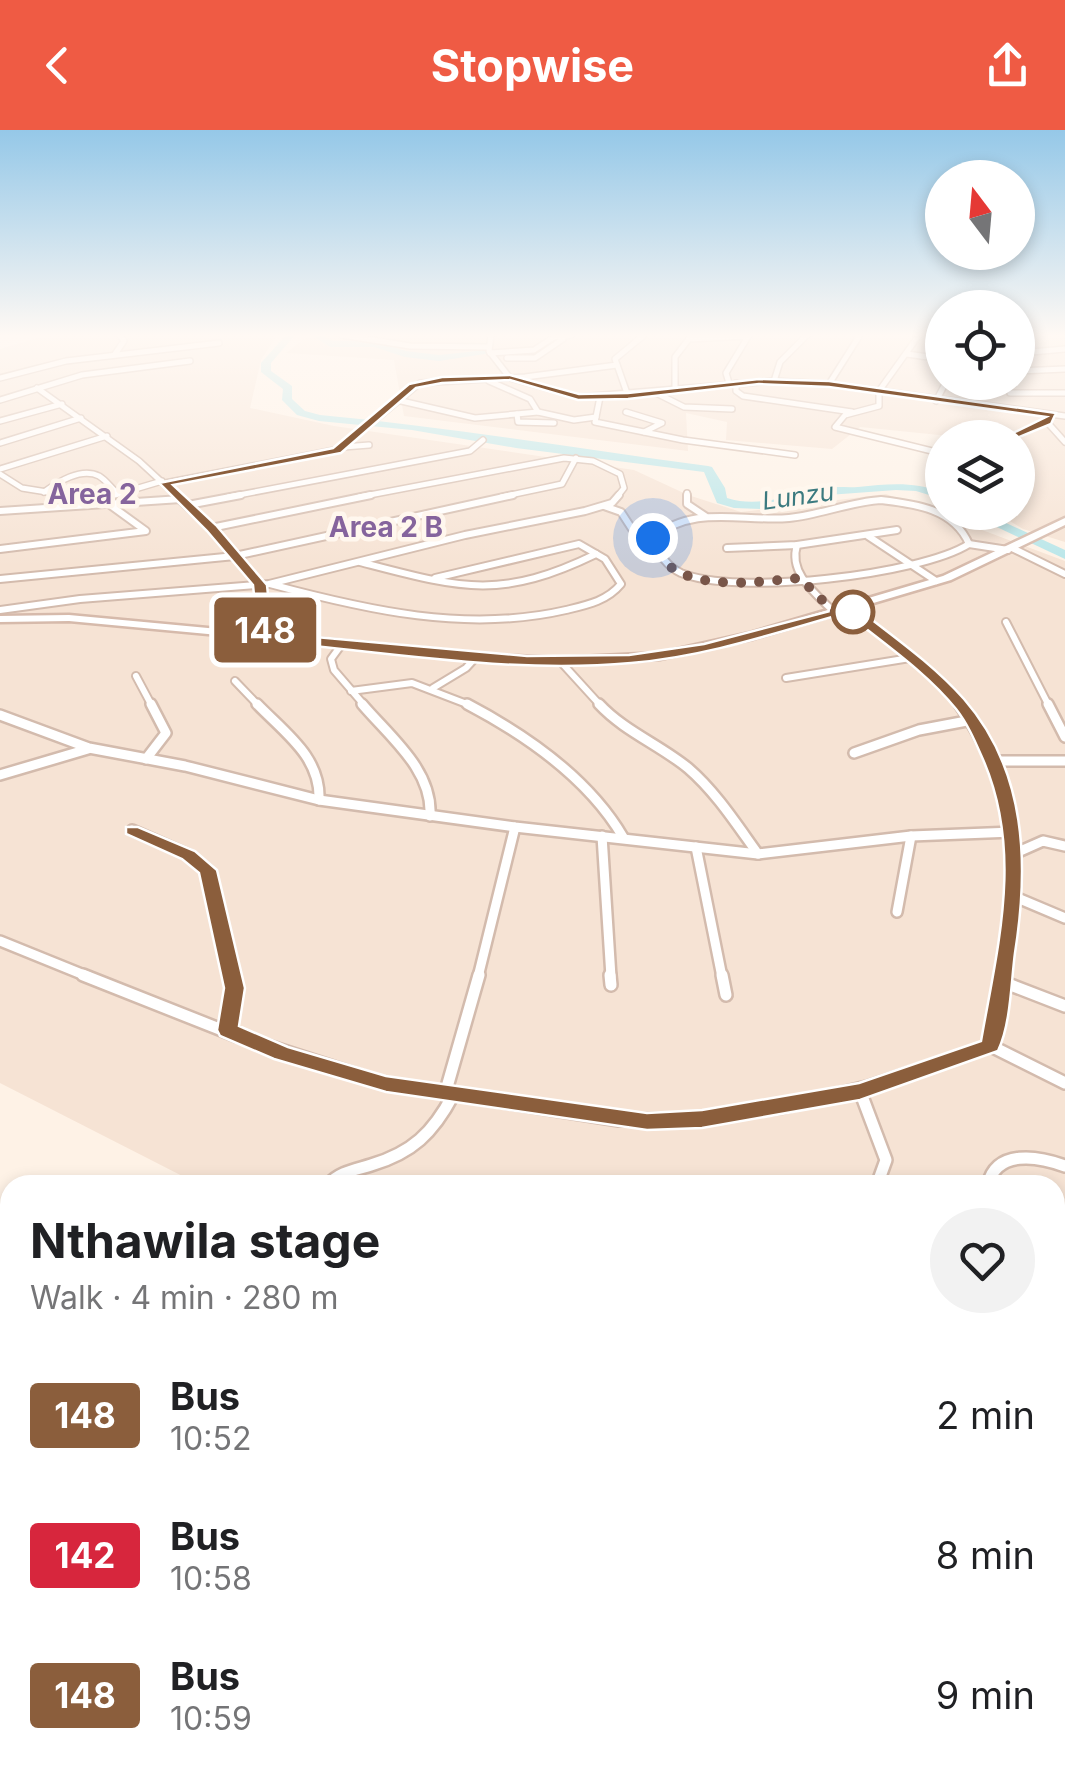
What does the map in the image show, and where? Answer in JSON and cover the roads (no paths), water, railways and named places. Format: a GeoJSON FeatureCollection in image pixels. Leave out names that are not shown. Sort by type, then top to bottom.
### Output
{"type":"FeatureCollection","features":[{"type":"Feature","properties":{"kind":"main road"},"geometry":{"type":"LineString","coordinates":[[0,619],[69,618],[476,656],[560,661],[645,658],[705,648],[936,581],[1065,521]]}},
{"type":"Feature","properties":{"kind":"street"},"geometry":{"type":"LineString","coordinates":[[0,421],[32,412]]}},
{"type":"Feature","properties":{"kind":"street"},"geometry":{"type":"LineString","coordinates":[[73,412],[163,482],[264,584],[388,613],[466,620],[536,618],[591,603],[617,592],[621,584],[618,573],[578,544],[436,578]]}},
{"type":"Feature","properties":{"kind":"street"},"geometry":{"type":"LineString","coordinates":[[343,448],[383,412]]}},
{"type":"Feature","properties":{"kind":"street"},"geometry":{"type":"LineString","coordinates":[[445,412],[468,417],[536,412]]}},
{"type":"Feature","properties":{"kind":"street"},"geometry":{"type":"LineString","coordinates":[[539,412],[574,420],[596,417]]}},
{"type":"Feature","properties":{"kind":"street"},"geometry":{"type":"LineString","coordinates":[[597,412],[596,422],[643,433],[795,456]]}},
{"type":"Feature","properties":{"kind":"street"},"geometry":{"type":"LineString","coordinates":[[627,412],[662,423],[643,433]]}},
{"type":"Feature","properties":{"kind":"street"},"geometry":{"type":"LineString","coordinates":[[851,412],[841,417],[835,428],[925,449]]}},
{"type":"Feature","properties":{"kind":"street"},"geometry":{"type":"LineString","coordinates":[[1029,412],[1065,416]]}},
{"type":"Feature","properties":{"kind":"street"},"geometry":{"type":"LineString","coordinates":[[517,414],[518,422],[554,423]]}},
{"type":"Feature","properties":{"kind":"street"},"geometry":{"type":"LineString","coordinates":[[1035,427],[1052,415]]}},
{"type":"Feature","properties":{"kind":"street"},"geometry":{"type":"LineString","coordinates":[[0,443],[81,418]]}},
{"type":"Feature","properties":{"kind":"street"},"geometry":{"type":"LineString","coordinates":[[1047,422],[1065,442]]}},
{"type":"Feature","properties":{"kind":"street"},"geometry":{"type":"LineString","coordinates":[[1044,436],[1060,432]]}},
{"type":"Feature","properties":{"kind":"street"},"geometry":{"type":"LineString","coordinates":[[0,472],[107,436]]}},
{"type":"Feature","properties":{"kind":"street"},"geometry":{"type":"LineString","coordinates":[[0,511],[185,502],[470,450],[483,440]]}},
{"type":"Feature","properties":{"kind":"street"},"geometry":{"type":"LineString","coordinates":[[44,492],[58,482],[91,474],[100,476],[111,492],[117,493],[370,445]]}},
{"type":"Feature","properties":{"kind":"street"},"geometry":{"type":"LineString","coordinates":[[0,610],[80,599],[264,584],[603,506],[620,496],[622,478],[603,464],[576,458],[527,460],[211,528]]}},
{"type":"Feature","properties":{"kind":"street"},"geometry":{"type":"LineString","coordinates":[[0,578],[236,556],[562,484],[576,458]]}},
{"type":"Feature","properties":{"kind":"street"},"geometry":{"type":"LineString","coordinates":[[0,472],[18,486],[108,503],[145,533],[0,548]]}},
{"type":"Feature","properties":{"kind":"street"},"geometry":{"type":"LineString","coordinates":[[108,503],[117,493]]}},
{"type":"Feature","properties":{"kind":"street"},"geometry":{"type":"LineString","coordinates":[[687,493],[688,504],[706,517]]}},
{"type":"Feature","properties":{"kind":"street"},"geometry":{"type":"LineString","coordinates":[[969,544],[956,524],[934,510],[906,502],[862,500],[790,518],[706,517],[673,523],[653,538],[660,555],[674,568],[690,577],[712,580],[800,578],[912,565],[950,556],[969,544],[1013,547],[1065,574]]}},
{"type":"Feature","properties":{"kind":"street"},"geometry":{"type":"LineString","coordinates":[[603,506],[622,512],[634,532]]}},
{"type":"Feature","properties":{"kind":"street"},"geometry":{"type":"LineString","coordinates":[[727,548],[798,545],[897,530]]}},
{"type":"Feature","properties":{"kind":"street"},"geometry":{"type":"LineString","coordinates":[[868,536],[936,581]]}},
{"type":"Feature","properties":{"kind":"street"},"geometry":{"type":"LineString","coordinates":[[798,545],[794,552],[800,578],[834,612]]}},
{"type":"Feature","properties":{"kind":"street"},"geometry":{"type":"LineString","coordinates":[[357,561],[436,578],[514,585],[596,554]]}},
{"type":"Feature","properties":{"kind":"street"},"geometry":{"type":"LineString","coordinates":[[264,584],[265,636]]}},
{"type":"Feature","properties":{"kind":"street"},"geometry":{"type":"LineString","coordinates":[[848,608],[942,684],[972,720],[994,761],[1010,807],[1016,853],[1015,897],[990,1046]]}},
{"type":"Feature","properties":{"kind":"street"},"geometry":{"type":"LineString","coordinates":[[1006,622],[1065,737]]}},
{"type":"Feature","properties":{"kind":"street"},"geometry":{"type":"LineString","coordinates":[[342,644],[331,663],[425,778],[431,799],[430,816]]}},
{"type":"Feature","properties":{"kind":"street"},"geometry":{"type":"LineString","coordinates":[[434,688],[466,668],[476,656]]}},
{"type":"Feature","properties":{"kind":"street"},"geometry":{"type":"LineString","coordinates":[[786,678],[910,658]]}},
{"type":"Feature","properties":{"kind":"street"},"geometry":{"type":"LineString","coordinates":[[560,661],[610,716],[689,770],[719,801],[758,854]]}},
{"type":"Feature","properties":{"kind":"street"},"geometry":{"type":"LineString","coordinates":[[136,676],[166,734],[146,758]]}},
{"type":"Feature","properties":{"kind":"street"},"geometry":{"type":"LineString","coordinates":[[235,681],[311,761],[320,778],[319,800]]}},
{"type":"Feature","properties":{"kind":"street"},"geometry":{"type":"LineString","coordinates":[[351,690],[404,682],[434,688],[536,749],[589,790],[617,822],[623,837]]}},
{"type":"Feature","properties":{"kind":"street"},"geometry":{"type":"LineString","coordinates":[[0,715],[89,748],[319,800],[515,827],[758,854],[911,836],[1013,832]]}},
{"type":"Feature","properties":{"kind":"street"},"geometry":{"type":"LineString","coordinates":[[854,753],[919,730],[972,720]]}},
{"type":"Feature","properties":{"kind":"street"},"geometry":{"type":"LineString","coordinates":[[0,774],[89,748]]}},
{"type":"Feature","properties":{"kind":"street"},"geometry":{"type":"LineString","coordinates":[[994,761],[1065,761]]}},
{"type":"Feature","properties":{"kind":"street"},"geometry":{"type":"LineString","coordinates":[[340,1175],[390,1161],[413,1149],[434,1130],[449,1095],[515,827]]}},
{"type":"Feature","properties":{"kind":"street"},"geometry":{"type":"LineString","coordinates":[[132,830],[189,855],[208,870],[234,988],[228,1030]]}},
{"type":"Feature","properties":{"kind":"street"},"geometry":{"type":"LineString","coordinates":[[602,836],[611,985]]}},
{"type":"Feature","properties":{"kind":"street"},"geometry":{"type":"LineString","coordinates":[[897,912],[911,836]]}},
{"type":"Feature","properties":{"kind":"street"},"geometry":{"type":"LineString","coordinates":[[1016,853],[1044,841],[1065,846]]}},
{"type":"Feature","properties":{"kind":"street"},"geometry":{"type":"LineString","coordinates":[[696,847],[726,995]]}},
{"type":"Feature","properties":{"kind":"street"},"geometry":{"type":"LineString","coordinates":[[1015,897],[1065,918]]}},
{"type":"Feature","properties":{"kind":"street"},"geometry":{"type":"LineString","coordinates":[[0,941],[319,1064],[386,1084],[647,1122],[702,1119],[860,1092],[990,1046],[1065,1083]]}},
{"type":"Feature","properties":{"kind":"street"},"geometry":{"type":"LineString","coordinates":[[1003,982],[1065,1006]]}},
{"type":"Feature","properties":{"kind":"street"},"geometry":{"type":"LineString","coordinates":[[860,1092],[886,1160],[881,1175]]}},
{"type":"Feature","properties":{"kind":"street"},"geometry":{"type":"LineString","coordinates":[[988,1175],[994,1165],[1008,1160],[1049,1160],[1065,1166]]}},
{"type":"Feature","properties":{"kind":"waterway","name":"Lunzu"},"geometry":{"type":"LineString","coordinates":[[300,412],[319,418],[412,427],[516,445],[708,469],[721,500],[747,506],[828,491],[896,486],[925,491]]}},
{"type":"Feature","properties":{"kind":"waterway","name":"Lunzu"},"geometry":{"type":"LineString","coordinates":[[1010,530],[1065,555]]}},
{"type":"Feature","properties":{"kind":"district","name":"Area 2"},"geometry":{"type":"Point","coordinates":[92,494]}},
{"type":"Feature","properties":{"kind":"district","name":"Area 2 B"},"geometry":{"type":"Point","coordinates":[386,527]}}]}
